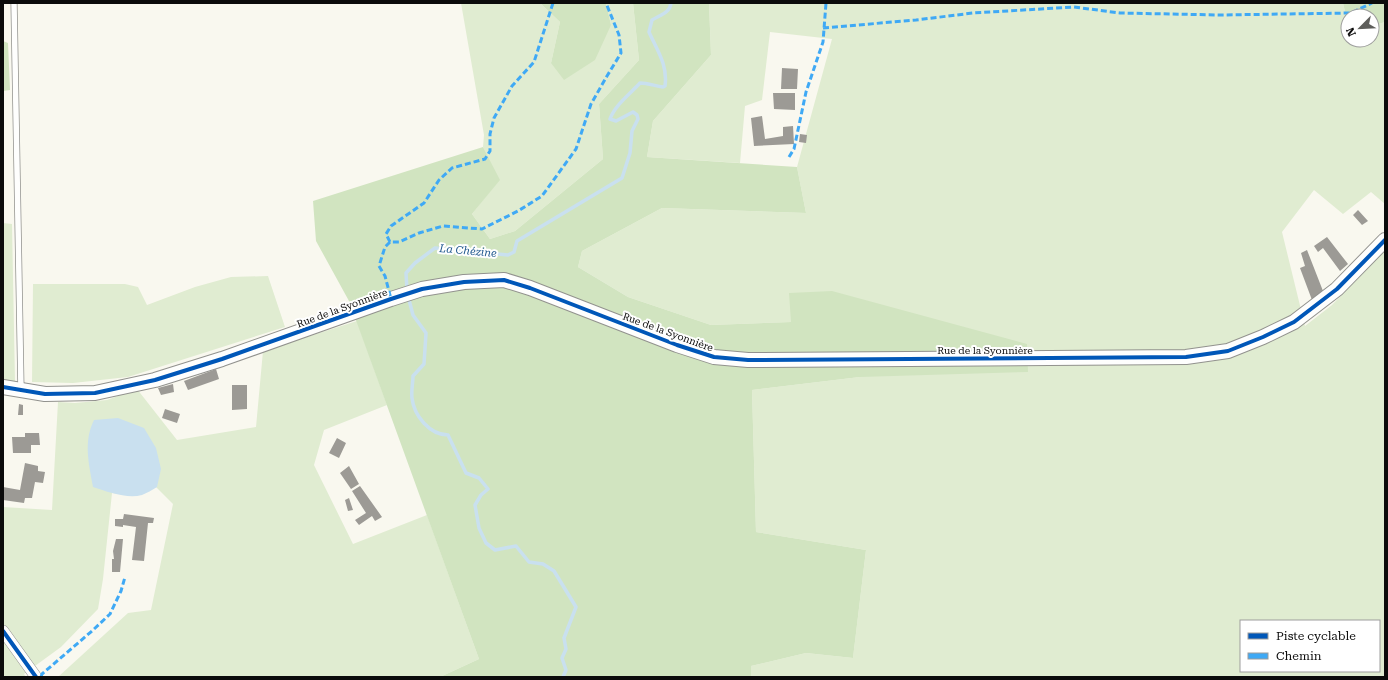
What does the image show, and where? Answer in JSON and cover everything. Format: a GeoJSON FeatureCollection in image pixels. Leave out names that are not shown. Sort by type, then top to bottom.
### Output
{"type":"FeatureCollection","features":[{"type":"Feature","properties":{"kind":"street","name":"Rue de la Syonnière"},"geometry":{"type":"LineString","coordinates":[[3,387],[45,394],[95,393],[155,380],[222,359],[422,289],[464,282],[504,280],[530,288],[714,358],[748,360],[1186,357],[1228,351],[1263,337],[1294,322],[1337,289],[1385,240]]}},
{"type":"Feature","properties":{"kind":"street"},"geometry":{"type":"LineString","coordinates":[[3,630],[36,677]]}},
{"type":"Feature","properties":{"kind":"lane"},"geometry":{"type":"LineString","coordinates":[[14,3],[21,390]]}},
{"type":"Feature","properties":{"kind":"green space"},"geometry":{"type":"Polygon","coordinates":[[[461,3],[540,3],[560,22],[551,63],[611,25],[606,3],[633,3],[639,60],[599,104],[603,159],[515,231],[490,239],[472,214],[499,180],[483,147],[484,135],[461,3]]]}},
{"type":"Feature","properties":{"kind":"green space"},"geometry":{"type":"Polygon","coordinates":[[[540,3],[606,3],[611,25],[595,60],[564,80],[551,63],[560,22],[540,3]]]}},
{"type":"Feature","properties":{"kind":"green space"},"geometry":{"type":"Polygon","coordinates":[[[633,3],[709,3],[711,55],[653,121],[647,157],[797,167],[806,213],[662,208],[582,251],[578,267],[628,297],[711,325],[791,322],[789,293],[832,291],[1027,344],[1028,372],[860,377],[752,390],[756,532],[866,550],[853,658],[806,653],[751,666],[751,677],[440,677],[479,659],[349,301],[316,241],[313,201],[483,147],[500,180],[472,214],[490,239],[515,231],[603,159],[599,104],[639,60],[633,3]]]}},
{"type":"Feature","properties":{"kind":"green space"},"geometry":{"type":"Polygon","coordinates":[[[709,3],[1343,3],[1344,8],[1340,8],[1340,48],[1380,48],[1380,24],[1385,22],[1385,204],[1371,192],[1343,214],[1314,190],[1282,232],[1305,326],[1332,305],[1385,250],[1385,677],[751,677],[751,666],[806,653],[853,658],[866,550],[756,532],[752,390],[860,377],[791,322],[711,325],[628,297],[578,267],[582,251],[662,208],[806,213],[797,167],[832,39],[770,32],[762,100],[745,106],[740,163],[647,157],[653,121],[711,55],[709,3]]]}},
{"type":"Feature","properties":{"kind":"green space"},"geometry":{"type":"Polygon","coordinates":[[[1343,3],[1385,3],[1385,22],[1380,24],[1380,8],[1344,8],[1343,3]]]}},
{"type":"Feature","properties":{"kind":"green space"},"geometry":{"type":"Polygon","coordinates":[[[3,41],[8,43],[10,90],[3,91],[3,41]]]}},
{"type":"Feature","properties":{"kind":"green space"},"geometry":{"type":"Polygon","coordinates":[[[3,223],[12,224],[15,382],[3,380],[3,223]]]}},
{"type":"Feature","properties":{"kind":"green space"},"geometry":{"type":"Polygon","coordinates":[[[268,276],[285,327],[128,377],[73,383],[32,382],[33,284],[125,284],[138,287],[147,305],[195,287],[231,277],[268,276]]]}},
{"type":"Feature","properties":{"kind":"green space"},"geometry":{"type":"Polygon","coordinates":[[[357,321],[387,405],[324,430],[314,465],[353,544],[427,515],[479,659],[440,677],[58,677],[128,613],[151,610],[173,504],[156,487],[144,493],[135,495],[112,493],[103,579],[98,609],[61,647],[24,674],[26,677],[3,677],[3,507],[52,510],[58,402],[75,403],[107,400],[137,389],[177,440],[256,427],[263,351],[357,321]]]}},
{"type":"Feature","properties":{"kind":"water"},"geometry":{"type":"Polygon","coordinates":[[[118,418],[144,428],[156,448],[161,469],[157,487],[142,495],[124,496],[93,487],[88,453],[91,428],[94,420],[118,418]]]}},
{"type":"Feature","properties":{"kind":"building"},"geometry":{"type":"Polygon","coordinates":[[[782,68],[798,69],[797,89],[781,89],[782,68]]]}},
{"type":"Feature","properties":{"kind":"building"},"geometry":{"type":"Polygon","coordinates":[[[773,93],[795,93],[795,110],[774,109],[773,93]]]}},
{"type":"Feature","properties":{"kind":"building"},"geometry":{"type":"Polygon","coordinates":[[[762,116],[765,139],[783,136],[783,127],[793,126],[794,144],[754,146],[751,118],[762,116]]]}},
{"type":"Feature","properties":{"kind":"building"},"geometry":{"type":"Polygon","coordinates":[[[800,134],[807,135],[806,143],[799,142],[800,134]]]}},
{"type":"Feature","properties":{"kind":"building"},"geometry":{"type":"Polygon","coordinates":[[[1358,210],[1368,221],[1362,225],[1353,215],[1358,210]]]}},
{"type":"Feature","properties":{"kind":"building"},"geometry":{"type":"Polygon","coordinates":[[[1327,237],[1348,264],[1340,271],[1323,248],[1318,252],[1314,246],[1327,237]]]}},
{"type":"Feature","properties":{"kind":"building"},"geometry":{"type":"Polygon","coordinates":[[[1307,250],[1323,291],[1312,300],[1300,268],[1305,266],[1301,253],[1307,250]]]}},
{"type":"Feature","properties":{"kind":"building"},"geometry":{"type":"Polygon","coordinates":[[[216,369],[219,379],[188,390],[184,381],[216,369]]]}},
{"type":"Feature","properties":{"kind":"building"},"geometry":{"type":"Polygon","coordinates":[[[173,384],[174,392],[161,395],[158,388],[173,384]]]}},
{"type":"Feature","properties":{"kind":"building"},"geometry":{"type":"Polygon","coordinates":[[[232,385],[247,385],[247,409],[232,410],[232,385]]]}},
{"type":"Feature","properties":{"kind":"building"},"geometry":{"type":"Polygon","coordinates":[[[19,404],[23,405],[23,415],[18,415],[19,404]]]}},
{"type":"Feature","properties":{"kind":"building"},"geometry":{"type":"Polygon","coordinates":[[[165,409],[180,414],[177,423],[162,418],[165,409]]]}},
{"type":"Feature","properties":{"kind":"building"},"geometry":{"type":"Polygon","coordinates":[[[25,433],[39,433],[40,445],[31,445],[31,453],[13,453],[12,437],[25,437],[25,433]]]}},
{"type":"Feature","properties":{"kind":"building"},"geometry":{"type":"Polygon","coordinates":[[[337,438],[346,443],[339,458],[329,453],[337,438]]]}},
{"type":"Feature","properties":{"kind":"building"},"geometry":{"type":"Polygon","coordinates":[[[25,463],[38,466],[38,471],[45,472],[43,483],[35,482],[32,498],[25,498],[24,503],[3,500],[3,487],[20,490],[25,463]]]}},
{"type":"Feature","properties":{"kind":"building"},"geometry":{"type":"Polygon","coordinates":[[[349,466],[359,484],[351,489],[340,473],[349,466]]]}},
{"type":"Feature","properties":{"kind":"building"},"geometry":{"type":"Polygon","coordinates":[[[360,486],[382,517],[375,521],[372,516],[359,525],[355,520],[366,513],[352,491],[360,486]]]}},
{"type":"Feature","properties":{"kind":"building"},"geometry":{"type":"Polygon","coordinates":[[[349,498],[353,510],[348,511],[345,500],[349,498]]]}},
{"type":"Feature","properties":{"kind":"building"},"geometry":{"type":"Polygon","coordinates":[[[124,514],[154,518],[153,523],[148,523],[144,561],[132,560],[136,527],[123,525],[123,527],[115,526],[115,519],[123,519],[124,514]]]}},
{"type":"Feature","properties":{"kind":"building"},"geometry":{"type":"Polygon","coordinates":[[[116,539],[123,539],[120,572],[112,572],[112,559],[114,559],[113,551],[116,539]]]}},
{"type":"Feature","properties":{"kind":"waterway","name":"La Chézine"},"geometry":{"type":"LineString","coordinates":[[407,290],[406,273],[415,263],[435,248],[508,255],[514,252],[517,241],[622,178],[630,153],[632,131],[638,119],[637,115],[633,112],[616,121],[610,119],[619,104],[640,83],[663,87],[665,86],[666,78],[663,64],[649,32],[652,20],[667,11],[671,3]]}},
{"type":"Feature","properties":{"kind":"waterway","name":"La Chézine"},"geometry":{"type":"LineString","coordinates":[[408,296],[413,315],[426,333],[424,364],[413,376],[413,405],[420,418],[429,428],[435,432],[448,435],[466,473],[479,478],[488,489],[481,495],[475,505],[479,528],[486,543],[495,550],[516,546],[529,562],[543,564],[554,571],[576,607],[564,638],[566,649],[562,658],[566,670],[563,677]]}},
{"type":"Feature","properties":{"kind":"marked path"},"geometry":{"type":"LineString","coordinates":[[553,3],[534,62],[512,86],[494,118],[490,134],[490,151],[485,159],[452,168],[439,180],[424,203],[391,226],[386,234],[390,242],[399,242],[419,233],[443,226],[482,229],[518,211],[542,196],[576,149],[591,104],[621,53],[619,35],[606,3]]}},
{"type":"Feature","properties":{"kind":"marked path"},"geometry":{"type":"LineString","coordinates":[[789,157],[794,149],[806,92],[823,42],[826,3]]}},
{"type":"Feature","properties":{"kind":"marked path"},"geometry":{"type":"LineString","coordinates":[[823,28],[916,20],[973,13],[1074,7],[1120,13],[1220,15],[1351,13],[1372,3]]}},
{"type":"Feature","properties":{"kind":"marked path"},"geometry":{"type":"LineString","coordinates":[[390,242],[385,247],[379,266],[385,276],[391,299]]}},
{"type":"Feature","properties":{"kind":"marked path"},"geometry":{"type":"LineString","coordinates":[[41,677],[42,674],[110,614],[121,591],[125,577]]}},
{"type":"Feature","properties":{"kind":"cycle path"},"geometry":{"type":"LineString","coordinates":[[3,387],[45,394],[95,393],[155,380],[222,359],[422,289],[464,282],[504,280],[530,288],[677,345],[714,357],[748,360],[1186,357],[1228,351],[1263,337],[1294,322],[1337,289],[1385,240]]}},
{"type":"Feature","properties":{"kind":"cycle path"},"geometry":{"type":"LineString","coordinates":[[3,631],[36,677]]}}]}
